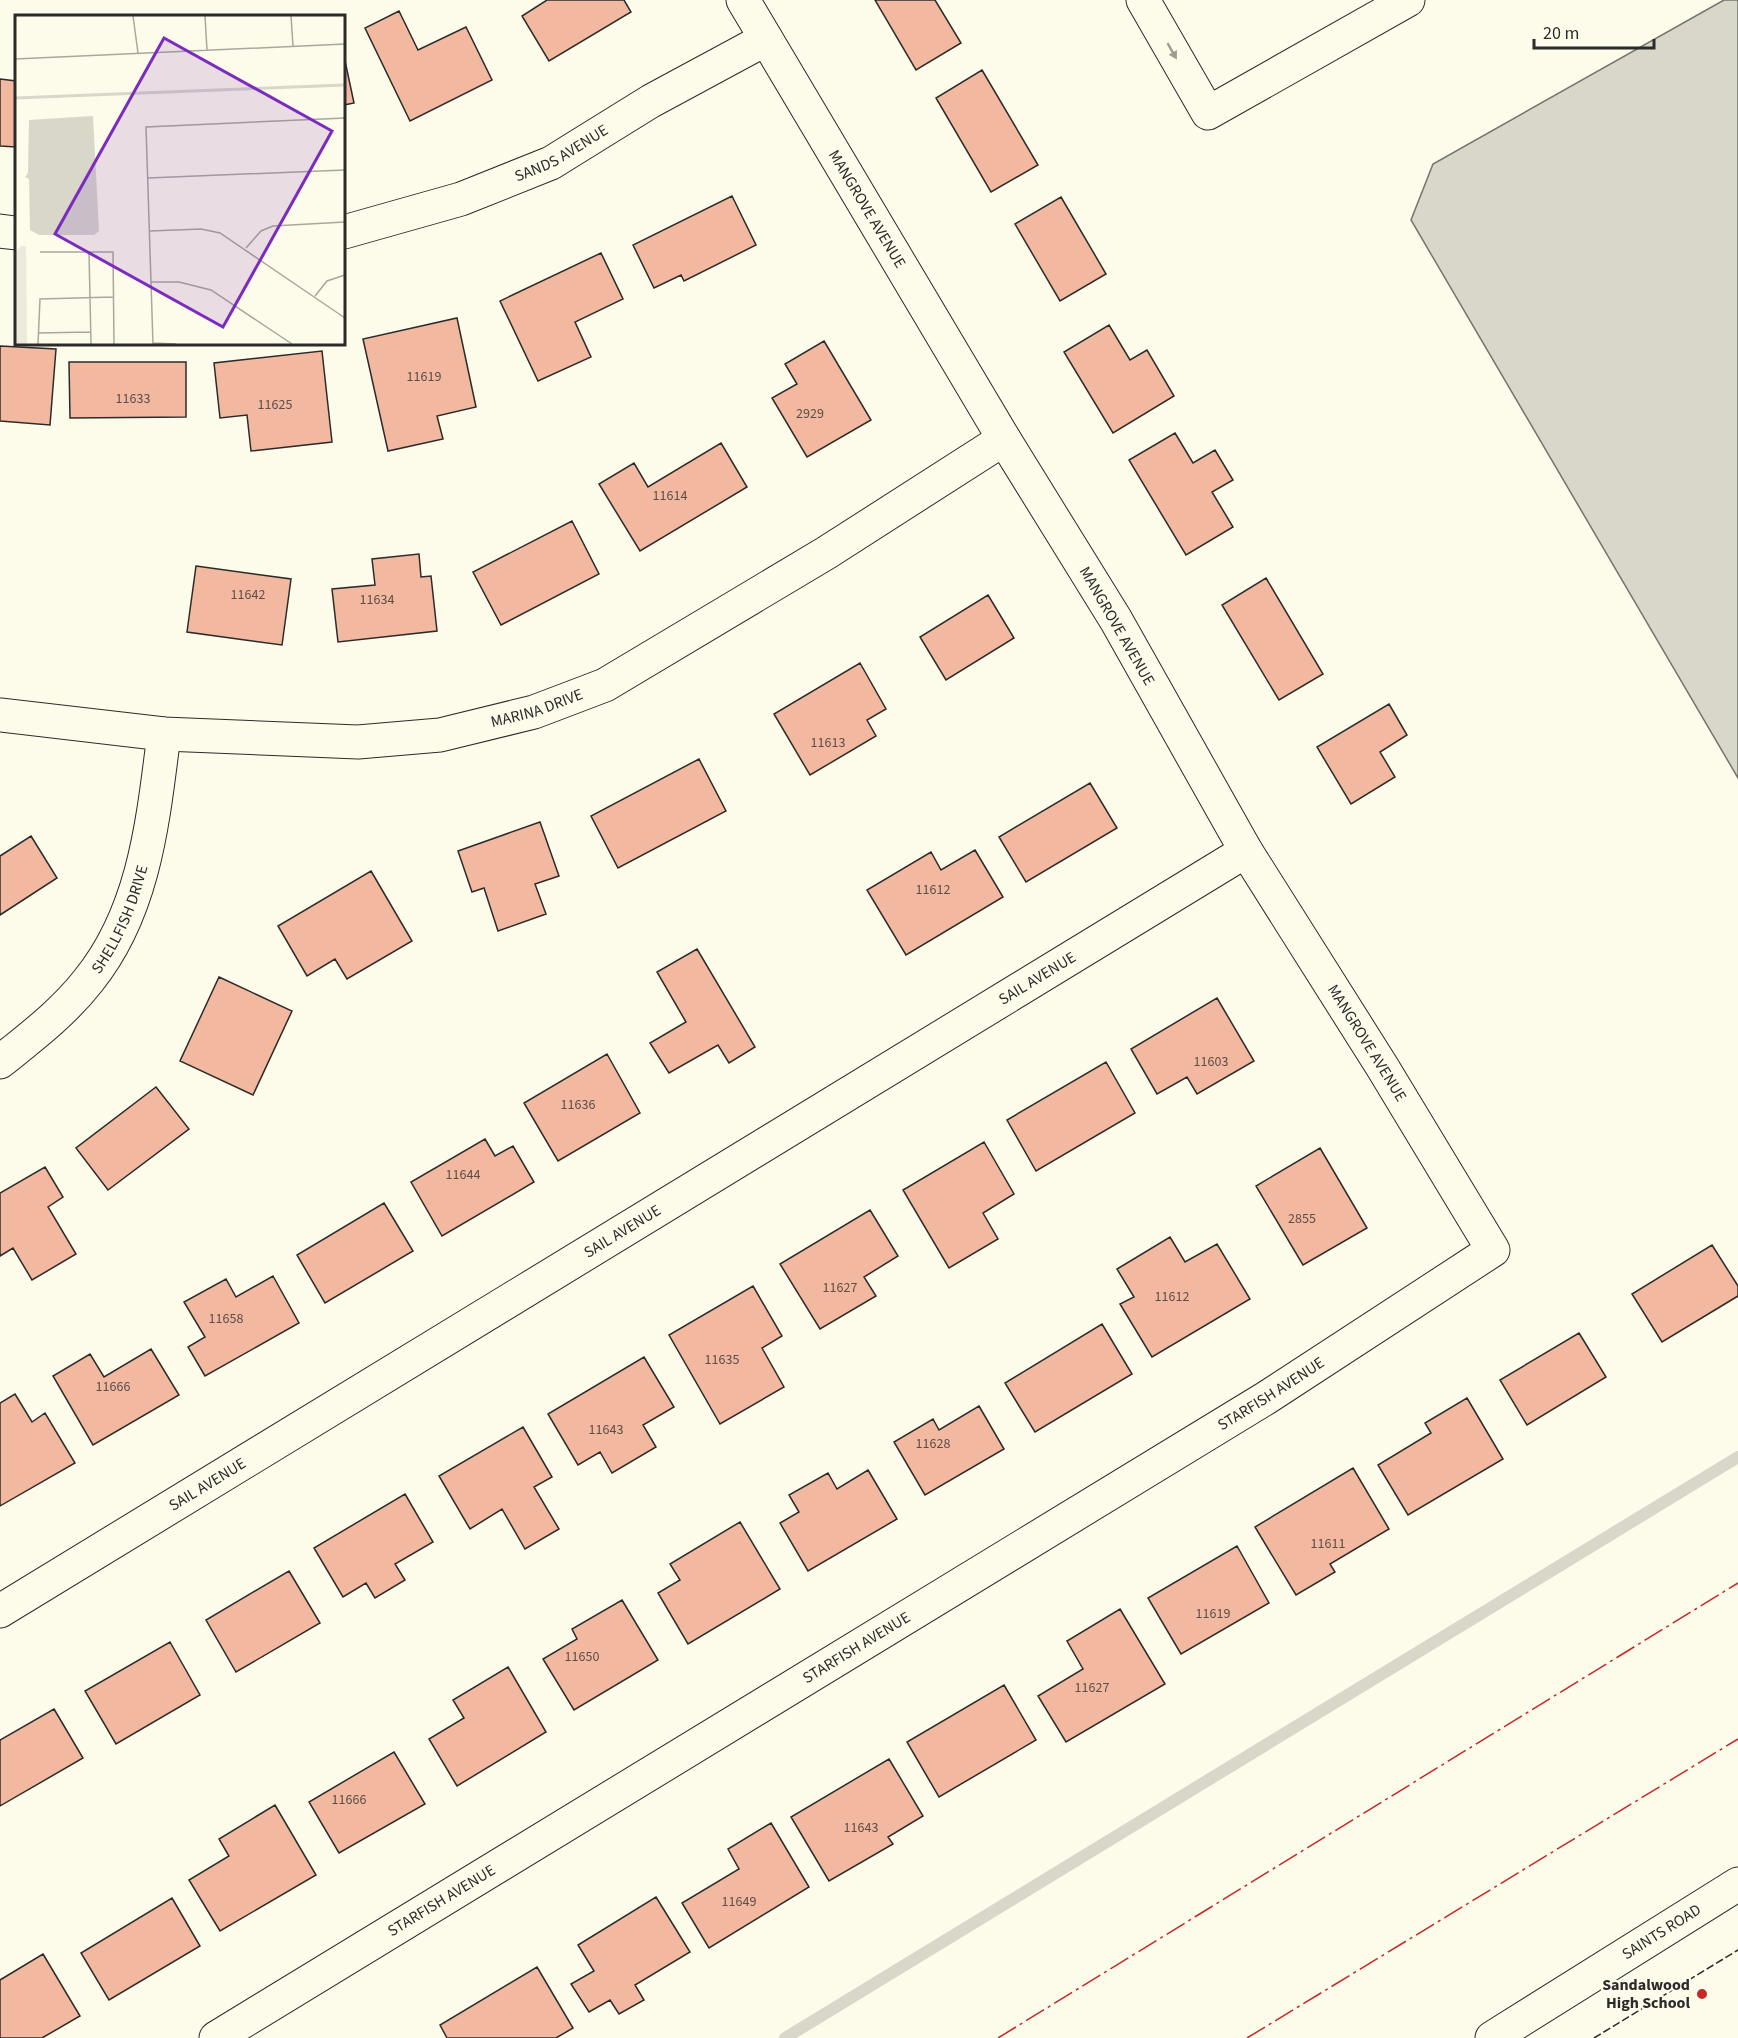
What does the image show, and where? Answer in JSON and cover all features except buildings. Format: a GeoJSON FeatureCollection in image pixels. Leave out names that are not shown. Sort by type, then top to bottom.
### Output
{"type":"FeatureCollection","features":[{"type":"Feature","properties":{"kind":"street","name":"MANGROVE AVENUE"},"geometry":{"type":"LineString","coordinates":[[743,0],[1004,439],[1116,620],[1246,851],[1383,1068],[1493,1250]]}},
{"type":"Feature","properties":{"kind":"street"},"geometry":{"type":"LineString","coordinates":[[1143,0],[1208,113],[1398,2]]}},
{"type":"Feature","properties":{"kind":"street","name":"SANDS AVENUE"},"geometry":{"type":"LineString","coordinates":[[345,232],[460,200],[551,163],[651,101],[766,39]]}},
{"type":"Feature","properties":{"kind":"street"},"geometry":{"type":"LineString","coordinates":[[0,231],[15,233]]}},
{"type":"Feature","properties":{"kind":"street","name":"MARINA DRIVE"},"geometry":{"type":"LineString","coordinates":[[0,715],[164,734],[358,742],[440,735],[534,712],[605,685],[826,553],[1004,439]]}},
{"type":"Feature","properties":{"kind":"street","name":"SHELLFISH DRIVE"},"geometry":{"type":"LineString","coordinates":[[0,1062],[52,1020],[89,981],[123,928],[148,852],[164,734]]}},
{"type":"Feature","properties":{"kind":"street","name":"SAIL AVENUE"},"geometry":{"type":"LineString","coordinates":[[0,1611],[1246,851]]}},
{"type":"Feature","properties":{"kind":"street","name":"STARFISH AVENUE"},"geometry":{"type":"LineString","coordinates":[[216,2038],[1266,1398],[1493,1250]]}},
{"type":"Feature","properties":{"kind":"street","name":"SAINTS ROAD"},"geometry":{"type":"LineString","coordinates":[[1492,2038],[1738,1884]]}},
{"type":"Feature","properties":{"kind":"shaded area"},"geometry":{"type":"Polygon","coordinates":[[[1724,0],[1738,0],[1738,778],[1411,220],[1433,164],[1724,0]]]}},
{"type":"Feature","properties":{"kind":"waterway"},"geometry":{"type":"LineString","coordinates":[[785,2038],[1738,1457]]}},
{"type":"Feature","properties":{"kind":"fence"},"geometry":{"type":"LineString","coordinates":[[1594,2038],[1738,1950]]}},
{"type":"Feature","properties":{"kind":"power"},"geometry":{"type":"LineString","coordinates":[[998,2038],[1738,1583]]}},
{"type":"Feature","properties":{"kind":"power"},"geometry":{"type":"LineString","coordinates":[[1247,2038],[1738,1739]]}},
{"type":"Feature","properties":{"kind":"place","name":"Sandalwood High School"},"geometry":{"type":"Point","coordinates":[1702,1994]}}]}
